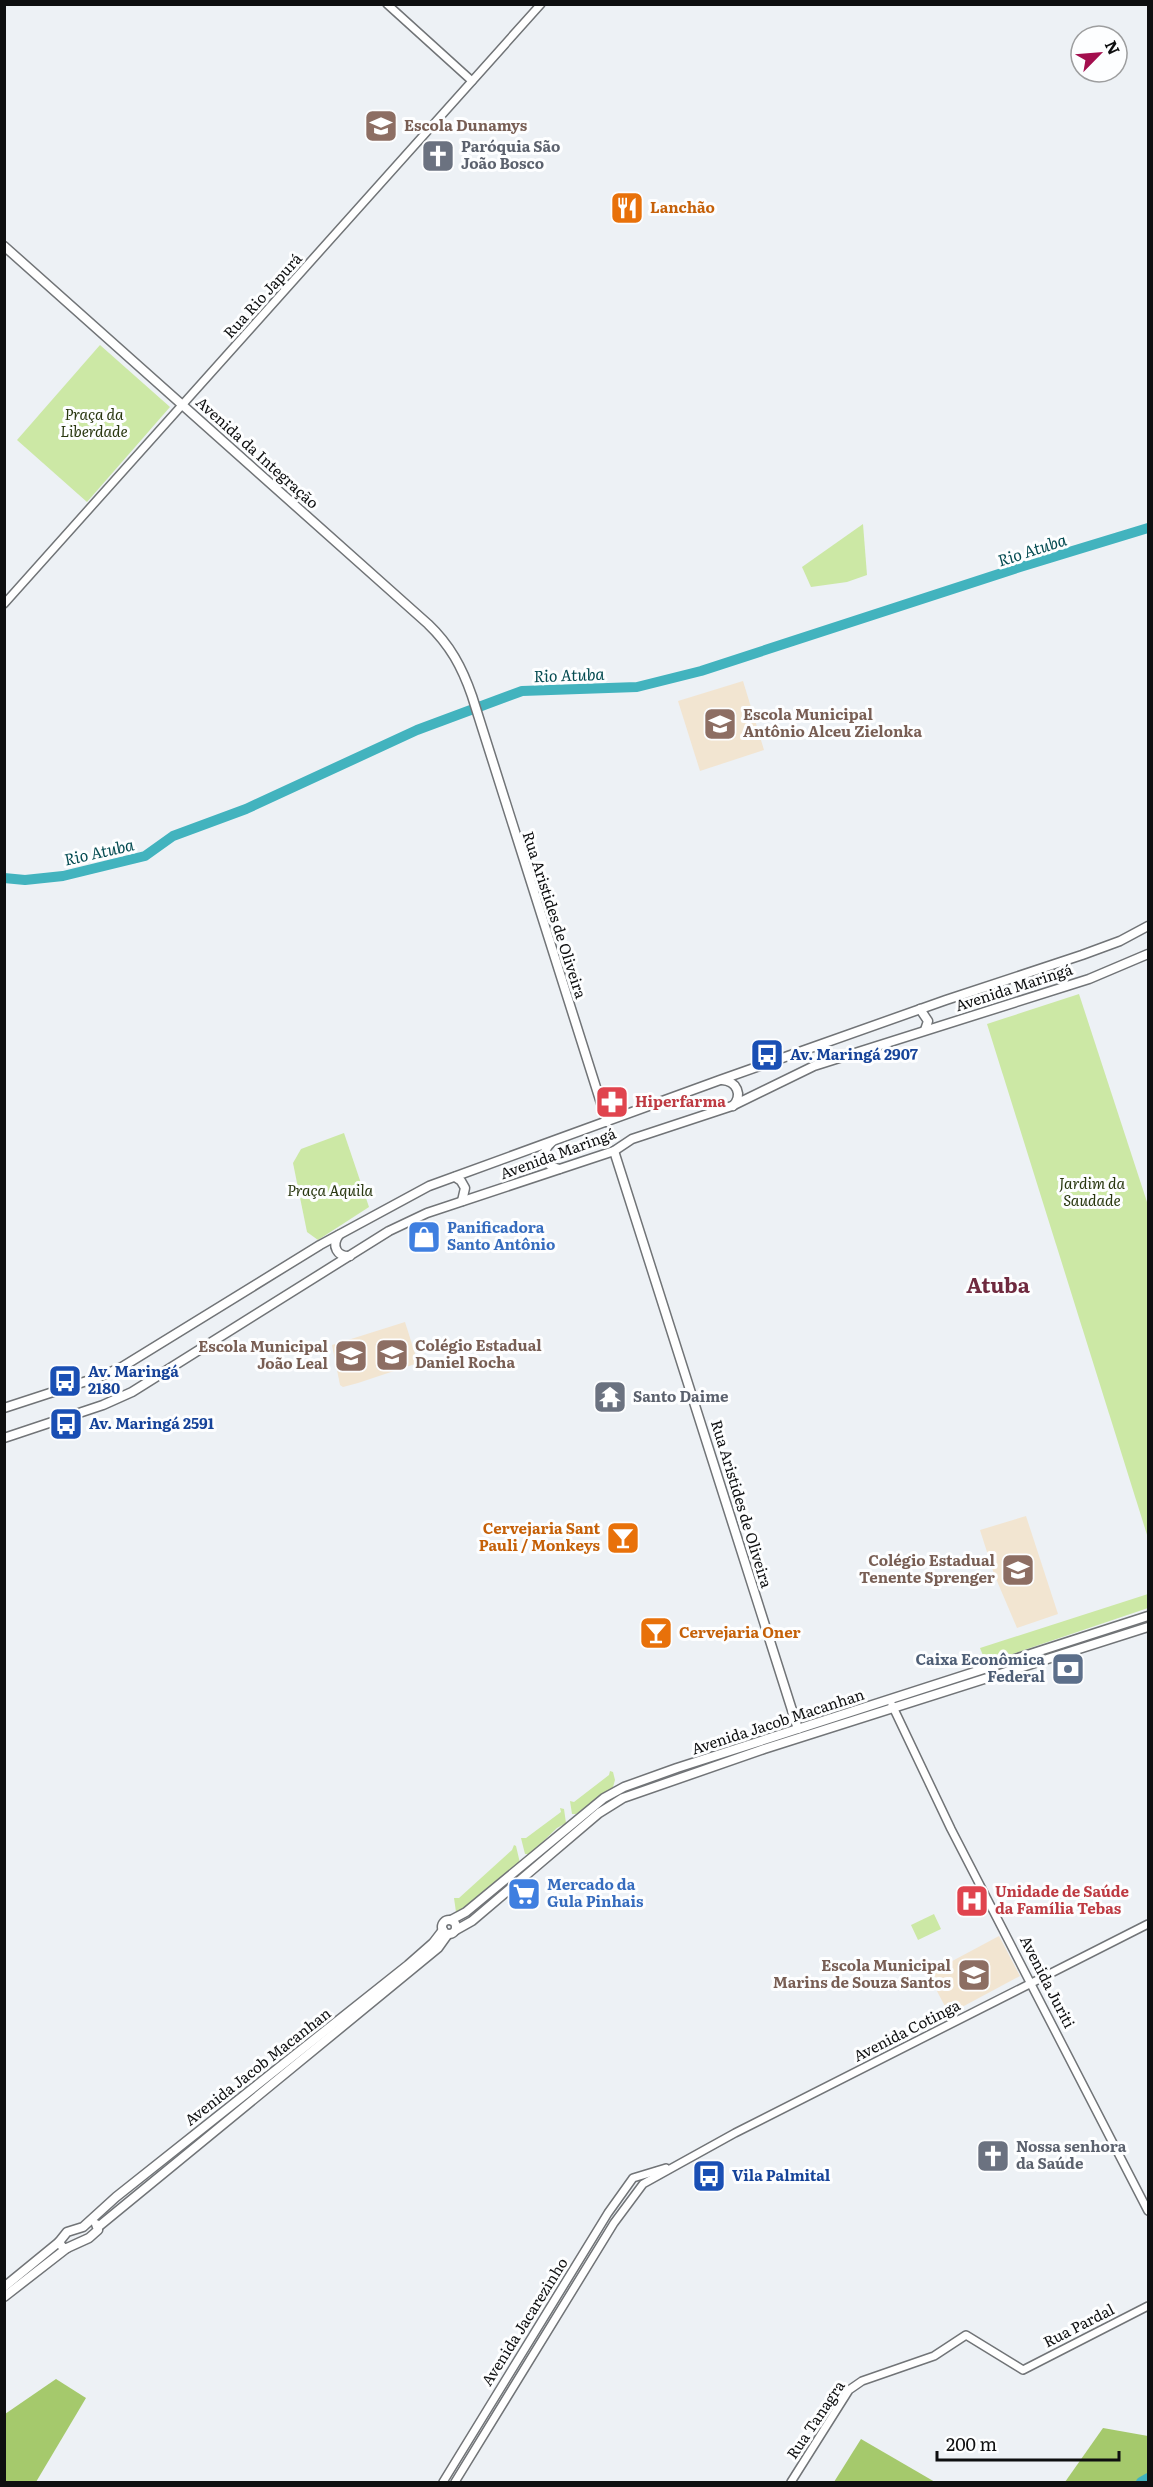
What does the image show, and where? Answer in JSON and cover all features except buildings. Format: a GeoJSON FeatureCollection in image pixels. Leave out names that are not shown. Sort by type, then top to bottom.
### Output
{"type":"FeatureCollection","features":[{"type":"Feature","properties":{"kind":"main road","name":"Avenida da Integração"},"geometry":{"type":"LineString","coordinates":[[4,246],[436,632],[455,655],[478,715]]}},
{"type":"Feature","properties":{"kind":"main road","name":"Rua Aristides de Oliveira"},"geometry":{"type":"LineString","coordinates":[[478,715],[607,1122]]}},
{"type":"Feature","properties":{"kind":"main road","name":"Avenida Maringá"},"geometry":{"type":"LineString","coordinates":[[4,1408],[99,1377],[122,1367],[340,1234],[429,1186],[920,1009],[1101,948],[1149,926]]}},
{"type":"Feature","properties":{"kind":"main road","name":"Avenida Maringá"},"geometry":{"type":"LineString","coordinates":[[4,1438],[104,1405],[132,1392],[408,1221],[614,1151],[632,1139],[732,1106],[808,1069],[850,1053],[1089,979],[1149,954]]}},
{"type":"Feature","properties":{"kind":"main road"},"geometry":{"type":"LineString","coordinates":[[920,1009],[928,1021],[925,1030]]}},
{"type":"Feature","properties":{"kind":"main road"},"geometry":{"type":"LineString","coordinates":[[844,1036],[842,1048],[850,1053]]}},
{"type":"Feature","properties":{"kind":"main road"},"geometry":{"type":"LineString","coordinates":[[720,1080],[730,1081],[738,1089],[738,1097],[732,1106]]}},
{"type":"Feature","properties":{"kind":"main road"},"geometry":{"type":"LineString","coordinates":[[552,1142],[546,1147],[545,1158],[552,1167],[561,1169]]}},
{"type":"Feature","properties":{"kind":"main road","name":"Rua Aristides de Oliveira"},"geometry":{"type":"LineString","coordinates":[[614,1151],[798,1729]]}},
{"type":"Feature","properties":{"kind":"main road"},"geometry":{"type":"LineString","coordinates":[[455,1177],[465,1188],[462,1201]]}},
{"type":"Feature","properties":{"kind":"main road"},"geometry":{"type":"LineString","coordinates":[[340,1234],[335,1242],[336,1250],[340,1254],[350,1256]]}},
{"type":"Feature","properties":{"kind":"main road","name":"Avenida Jacob Macanhan"},"geometry":{"type":"LineString","coordinates":[[4,2287],[59,2242],[67,2232],[80,2229],[116,2197],[433,1943],[449,1931],[472,1921],[611,1805],[798,1729],[892,1704],[1149,1616]]}},
{"type":"Feature","properties":{"kind":"main road","name":"Avenida Jacob Macanhan"},"geometry":{"type":"LineString","coordinates":[[449,1931],[444,1922],[466,1912],[604,1798],[631,1784],[1149,1627]]}},
{"type":"Feature","properties":{"kind":"main road"},"geometry":{"type":"LineString","coordinates":[[449,1931],[455,1923],[451,1920]]}},
{"type":"Feature","properties":{"kind":"main road","name":"Avenida Jacob Macanhan"},"geometry":{"type":"LineString","coordinates":[[4,2297],[68,2248],[95,2235],[98,2227],[438,1948],[449,1931]]}},
{"type":"Feature","properties":{"kind":"main road"},"geometry":{"type":"LineString","coordinates":[[87,2222],[94,2222],[98,2227]]}},
{"type":"Feature","properties":{"kind":"main road"},"geometry":{"type":"LineString","coordinates":[[59,2242],[63,2248],[68,2248]]}},
{"type":"Feature","properties":{"kind":"street"},"geometry":{"type":"LineString","coordinates":[[387,4],[472,81]]}},
{"type":"Feature","properties":{"kind":"street","name":"Rua Rio Japurá"},"geometry":{"type":"LineString","coordinates":[[4,604],[541,4]]}},
{"type":"Feature","properties":{"kind":"street","name":"Avenida Juriti"},"geometry":{"type":"LineString","coordinates":[[892,1704],[951,1829],[1149,2211]]}},
{"type":"Feature","properties":{"kind":"street","name":"Avenida Cotinga"},"geometry":{"type":"LineString","coordinates":[[643,2184],[735,2133],[1149,1924]]}},
{"type":"Feature","properties":{"kind":"street","name":"Avenida Cotinga"},"geometry":{"type":"LineString","coordinates":[[633,2178],[679,2164]]}},
{"type":"Feature","properties":{"kind":"street","name":"Avenida Jacarezinho"},"geometry":{"type":"LineString","coordinates":[[443,2482],[608,2213],[633,2178]]}},
{"type":"Feature","properties":{"kind":"street","name":"Avenida Jacarezinho"},"geometry":{"type":"LineString","coordinates":[[455,2482],[614,2223],[643,2184]]}},
{"type":"Feature","properties":{"kind":"street","name":"Rua Pardal"},"geometry":{"type":"LineString","coordinates":[[966,2335],[1023,2370],[1149,2306]]}},
{"type":"Feature","properties":{"kind":"street","name":"Rua Tanagra"},"geometry":{"type":"LineString","coordinates":[[791,2482],[851,2388],[862,2381],[934,2356],[966,2335]]}},
{"type":"Feature","properties":{"kind":"shaded area","name":"Escola Municipal Antônio Alceu Zielonka"},"geometry":{"type":"Polygon","coordinates":[[[743,681],[764,750],[700,771],[678,701],[743,681]]]}},
{"type":"Feature","properties":{"kind":"shaded area"},"geometry":{"type":"Polygon","coordinates":[[[405,1322],[418,1363],[358,1383],[343,1387],[340,1385],[332,1345],[405,1322]]]}},
{"type":"Feature","properties":{"kind":"shaded area","name":"Colégio Estadual Tenente Sprenger"},"geometry":{"type":"Polygon","coordinates":[[[1026,1516],[1058,1614],[1017,1628],[994,1574],[980,1530],[1026,1516]]]}},
{"type":"Feature","properties":{"kind":"shaded area","name":"Escola Municipal Marins de Souza Santos"},"geometry":{"type":"Polygon","coordinates":[[[999,1936],[1020,1976],[949,2014],[928,1974],[999,1936]]]}},
{"type":"Feature","properties":{"kind":"green space","name":"Praça da Liberdade"},"geometry":{"type":"Polygon","coordinates":[[[100,345],[170,407],[87,502],[17,440],[100,345]]]}},
{"type":"Feature","properties":{"kind":"green space"},"geometry":{"type":"Polygon","coordinates":[[[863,524],[867,575],[847,582],[811,587],[802,567],[863,524]]]}},
{"type":"Feature","properties":{"kind":"green space","name":"Jardim da Saudade"},"geometry":{"type":"Polygon","coordinates":[[[1079,994],[1148,1205],[1148,1538],[987,1024],[1079,994]]]}},
{"type":"Feature","properties":{"kind":"green space","name":"Praça Aquila"},"geometry":{"type":"Polygon","coordinates":[[[344,1133],[369,1207],[318,1240],[307,1232],[293,1163],[301,1149],[344,1133]]]}},
{"type":"Feature","properties":{"kind":"green space"},"geometry":{"type":"Polygon","coordinates":[[[1148,1594],[1148,1608],[986,1663],[980,1648],[1148,1594]]]}},
{"type":"Feature","properties":{"kind":"green space"},"geometry":{"type":"Polygon","coordinates":[[[610,1771],[613,1772],[615,1780],[613,1787],[576,1814],[572,1814],[570,1801],[574,1802],[609,1775],[610,1771]]]}},
{"type":"Feature","properties":{"kind":"green space"},"geometry":{"type":"Polygon","coordinates":[[[560,1808],[564,1809],[566,1823],[557,1828],[530,1854],[525,1854],[521,1838],[526,1838],[561,1812],[560,1808]]]}},
{"type":"Feature","properties":{"kind":"green space"},"geometry":{"type":"Polygon","coordinates":[[[514,1845],[520,1863],[467,1909],[456,1912],[454,1898],[459,1898],[512,1850],[514,1845]]]}},
{"type":"Feature","properties":{"kind":"green space"},"geometry":{"type":"Polygon","coordinates":[[[934,1914],[941,1929],[918,1940],[911,1925],[934,1914]]]}},
{"type":"Feature","properties":{"kind":"green space"},"geometry":{"type":"Polygon","coordinates":[[[56,2379],[86,2398],[36,2482],[5,2482],[5,2414],[56,2379]]]}},
{"type":"Feature","properties":{"kind":"green space"},"geometry":{"type":"Polygon","coordinates":[[[1103,2428],[1148,2436],[1148,2482],[1065,2482],[1103,2428]]]}},
{"type":"Feature","properties":{"kind":"green space"},"geometry":{"type":"Polygon","coordinates":[[[861,2439],[935,2482],[834,2482],[861,2439]]]}},
{"type":"Feature","properties":{"kind":"waterway","name":"Rio Atuba"},"geometry":{"type":"LineString","coordinates":[[4,878],[25,880],[63,876],[145,856],[173,836],[246,809],[417,730],[522,691],[637,687],[701,671],[1020,567],[1148,528]]}},
{"type":"Feature","properties":{"kind":"waterway"},"geometry":{"type":"LineString","coordinates":[[1141,2482],[1148,2478]]}},
{"type":"Feature","properties":{"kind":"place","name":"Escola Dunamys"},"geometry":{"type":"Point","coordinates":[381,126]}},
{"type":"Feature","properties":{"kind":"place","name":"Paróquia São João Bosco"},"geometry":{"type":"Point","coordinates":[438,156]}},
{"type":"Feature","properties":{"kind":"place","name":"Lanchão"},"geometry":{"type":"Point","coordinates":[627,208]}},
{"type":"Feature","properties":{"kind":"place","name":"Escola Municipal Antônio Alceu Zielonka"},"geometry":{"type":"Point","coordinates":[720,724]}},
{"type":"Feature","properties":{"kind":"place","name":"Av. Maringá 2907"},"geometry":{"type":"Point","coordinates":[767,1055]}},
{"type":"Feature","properties":{"kind":"place","name":"Hiperfarma"},"geometry":{"type":"Point","coordinates":[612,1102]}},
{"type":"Feature","properties":{"kind":"place","name":"Panificadora Santo Antônio"},"geometry":{"type":"Point","coordinates":[424,1237]}},
{"type":"Feature","properties":{"kind":"place","name":"Colégio Estadual Daniel Rocha"},"geometry":{"type":"Point","coordinates":[392,1355]}},
{"type":"Feature","properties":{"kind":"place","name":"Escola Municipal João Leal"},"geometry":{"type":"Point","coordinates":[351,1356]}},
{"type":"Feature","properties":{"kind":"place","name":"Av. Maringá 2180"},"geometry":{"type":"Point","coordinates":[65,1381]}},
{"type":"Feature","properties":{"kind":"place","name":"Santo Daime"},"geometry":{"type":"Point","coordinates":[610,1397]}},
{"type":"Feature","properties":{"kind":"place","name":"Av. Maringá 2591"},"geometry":{"type":"Point","coordinates":[66,1424]}},
{"type":"Feature","properties":{"kind":"place","name":"Cervejaria Sant Pauli / Monkeys"},"geometry":{"type":"Point","coordinates":[623,1538]}},
{"type":"Feature","properties":{"kind":"place","name":"Colégio Estadual Tenente Sprenger"},"geometry":{"type":"Point","coordinates":[1018,1570]}},
{"type":"Feature","properties":{"kind":"place","name":"Cervejaria Oner"},"geometry":{"type":"Point","coordinates":[656,1633]}},
{"type":"Feature","properties":{"kind":"place","name":"Caixa Econômica Federal"},"geometry":{"type":"Point","coordinates":[1068,1669]}},
{"type":"Feature","properties":{"kind":"place","name":"Mercado da Gula Pinhais"},"geometry":{"type":"Point","coordinates":[524,1894]}},
{"type":"Feature","properties":{"kind":"place","name":"Unidade de Saúde da Família Tebas"},"geometry":{"type":"Point","coordinates":[972,1901]}},
{"type":"Feature","properties":{"kind":"place","name":"Escola Municipal Marins de Souza Santos"},"geometry":{"type":"Point","coordinates":[974,1975]}},
{"type":"Feature","properties":{"kind":"place","name":"Nossa senhora da Saúde"},"geometry":{"type":"Point","coordinates":[993,2156]}},
{"type":"Feature","properties":{"kind":"place","name":"Vila Palmital"},"geometry":{"type":"Point","coordinates":[709,2176]}},
{"type":"Feature","properties":{"kind":"district","name":"Atuba"},"geometry":{"type":"Point","coordinates":[998,1286]}}]}
